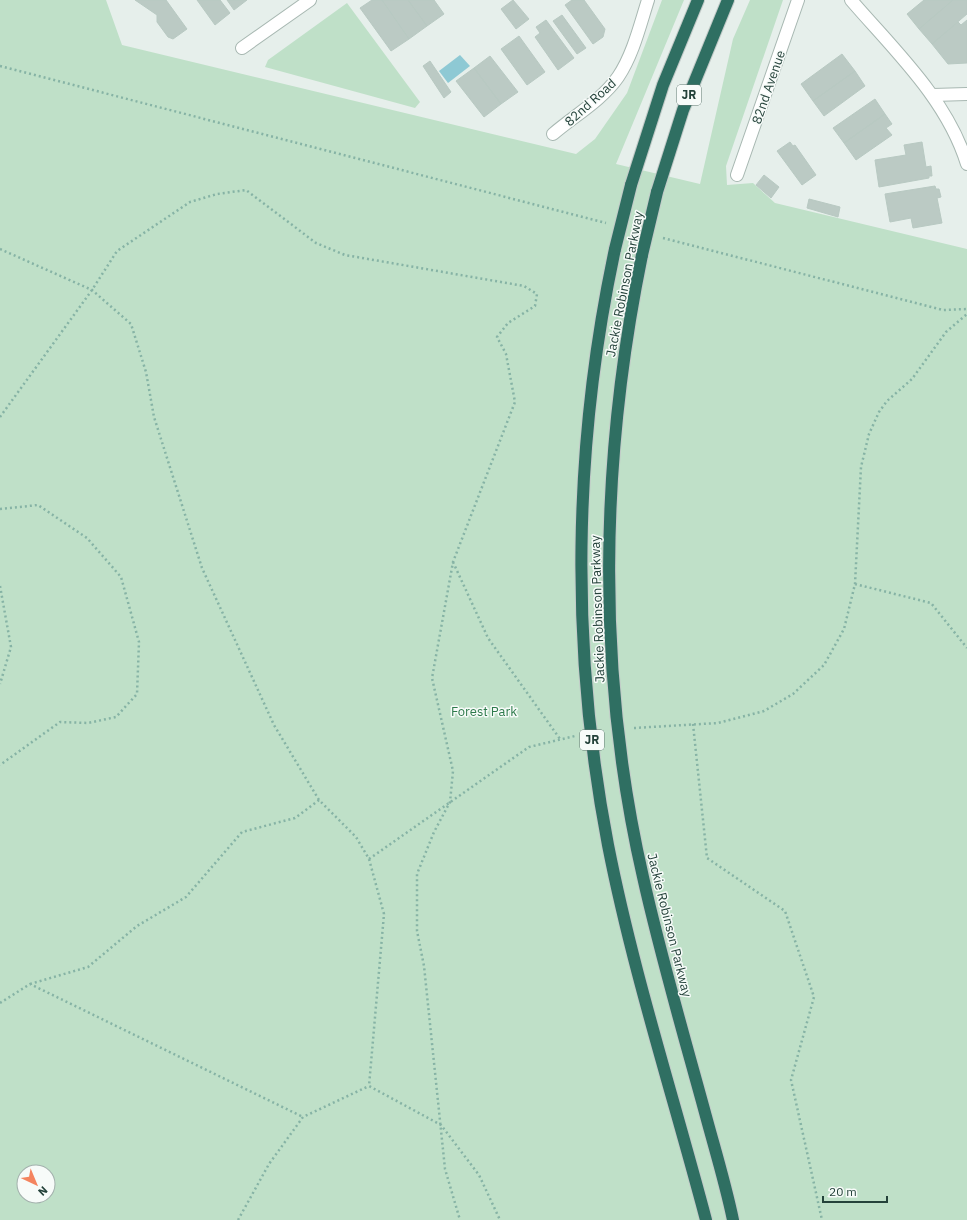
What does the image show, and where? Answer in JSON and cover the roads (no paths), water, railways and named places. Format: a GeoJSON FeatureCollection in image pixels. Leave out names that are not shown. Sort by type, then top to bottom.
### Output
{"type":"FeatureCollection","features":[{"type":"Feature","properties":{"kind":"highway","name":"Jackie Robinson Parkway"},"geometry":{"type":"LineString","coordinates":[[698,0],[663,85],[631,185],[615,249],[595,362],[587,424],[583,485],[582,616],[589,717],[602,808],[618,892],[706,1220]]}},
{"type":"Feature","properties":{"kind":"highway","name":"Jackie Robinson Parkway"},"geometry":{"type":"LineString","coordinates":[[728,0],[685,104],[657,192],[642,255],[620,375],[610,491],[609,606],[617,722],[628,798],[642,875],[733,1220]]}},
{"type":"Feature","properties":{"kind":"street"},"geometry":{"type":"LineString","coordinates":[[242,48],[310,0]]}},
{"type":"Feature","properties":{"kind":"street","name":"82nd Road"},"geometry":{"type":"LineString","coordinates":[[553,134],[602,94],[617,78],[626,61],[648,0]]}},
{"type":"Feature","properties":{"kind":"street","name":"82nd Avenue"},"geometry":{"type":"LineString","coordinates":[[737,174],[798,0]]}},
{"type":"Feature","properties":{"kind":"street"},"geometry":{"type":"LineString","coordinates":[[851,0],[933,95],[963,151],[967,164]]}},
{"type":"Feature","properties":{"kind":"street"},"geometry":{"type":"LineString","coordinates":[[933,95],[967,94]]}},
{"type":"Feature","properties":{"kind":"water"},"geometry":{"type":"Polygon","coordinates":[[[460,55],[470,66],[448,83],[439,71],[460,55]]]}},
{"type":"Feature","properties":{"kind":"park label","name":"Forest Park"},"geometry":{"type":"Point","coordinates":[484,711]}}]}
